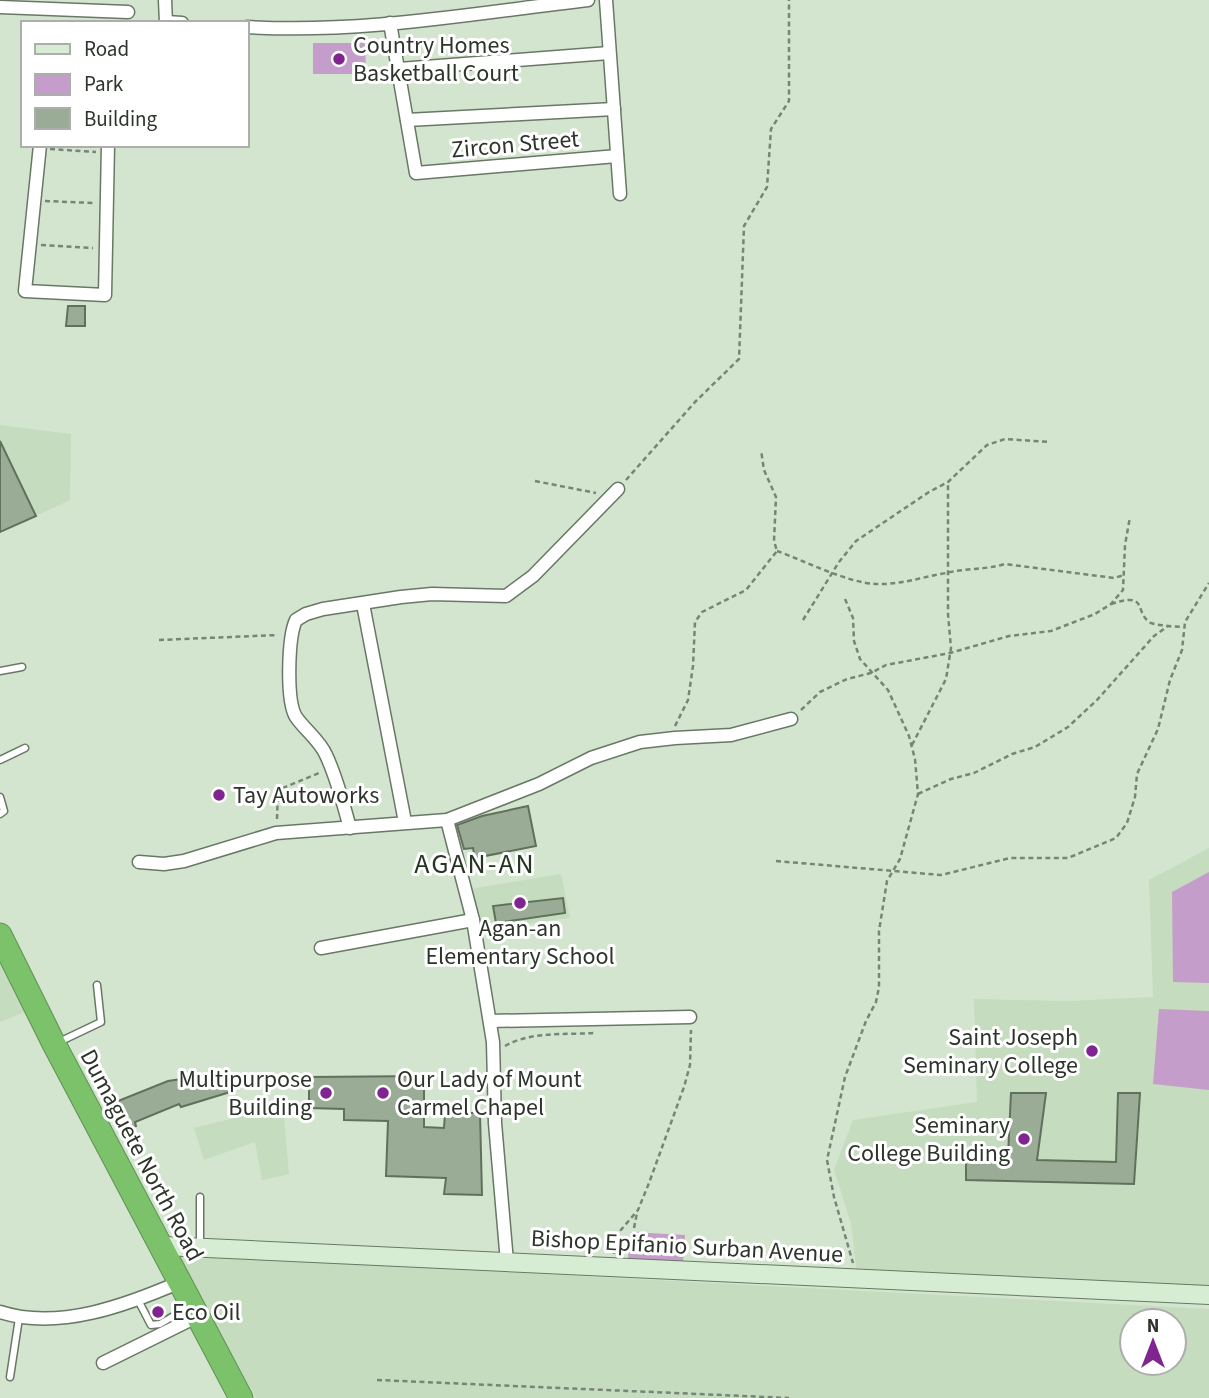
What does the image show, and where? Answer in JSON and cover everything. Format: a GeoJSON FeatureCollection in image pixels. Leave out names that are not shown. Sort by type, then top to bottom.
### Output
{"type":"FeatureCollection","features":[{"type":"Feature","properties":{"kind":"highway","name":"Dumaguete North Road"},"geometry":{"type":"LineString","coordinates":[[0,935],[6,961],[163,1246],[241,1398]]}},
{"type":"Feature","properties":{"kind":"street"},"geometry":{"type":"LineString","coordinates":[[165,0],[166,21]]}},
{"type":"Feature","properties":{"kind":"street"},"geometry":{"type":"LineString","coordinates":[[248,27],[293,29],[390,23],[588,0]]}},
{"type":"Feature","properties":{"kind":"street"},"geometry":{"type":"LineString","coordinates":[[606,0],[620,194]]}},
{"type":"Feature","properties":{"kind":"street"},"geometry":{"type":"LineString","coordinates":[[0,7],[99,6],[128,12]]}},
{"type":"Feature","properties":{"kind":"street"},"geometry":{"type":"LineString","coordinates":[[390,23],[407,120],[614,109]]}},
{"type":"Feature","properties":{"kind":"street"},"geometry":{"type":"LineString","coordinates":[[398,69],[609,53]]}},
{"type":"Feature","properties":{"kind":"street","name":"Zircon Street"},"geometry":{"type":"LineString","coordinates":[[407,120],[416,173],[617,156]]}},
{"type":"Feature","properties":{"kind":"street"},"geometry":{"type":"LineString","coordinates":[[40,147],[25,291],[105,295],[108,149]]}},
{"type":"Feature","properties":{"kind":"street"},"geometry":{"type":"LineString","coordinates":[[350,828],[325,752],[294,714],[291,704],[292,635],[296,620],[306,614],[432,594],[506,597],[533,576],[618,489]]}},
{"type":"Feature","properties":{"kind":"street"},"geometry":{"type":"LineString","coordinates":[[363,604],[405,822]]}},
{"type":"Feature","properties":{"kind":"street"},"geometry":{"type":"LineString","coordinates":[[139,862],[164,864],[184,861],[276,833],[447,820],[539,784],[592,758],[640,742],[731,735],[791,719]]}},
{"type":"Feature","properties":{"kind":"street"},"geometry":{"type":"LineString","coordinates":[[447,820],[472,920],[490,1021],[496,1137],[507,1262]]}},
{"type":"Feature","properties":{"kind":"street"},"geometry":{"type":"LineString","coordinates":[[321,948],[472,920]]}},
{"type":"Feature","properties":{"kind":"street"},"geometry":{"type":"LineString","coordinates":[[490,1021],[690,1017]]}},
{"type":"Feature","properties":{"kind":"street","name":"Bishop Epifanio Surban Avenue"},"geometry":{"type":"LineString","coordinates":[[163,1246],[1209,1295]]}},
{"type":"Feature","properties":{"kind":"street"},"geometry":{"type":"LineString","coordinates":[[0,1312],[19,1318],[85,1314],[138,1300],[180,1282]]}},
{"type":"Feature","properties":{"kind":"street"},"geometry":{"type":"LineString","coordinates":[[103,1363],[195,1311]]}},
{"type":"Feature","properties":{"kind":"lane"},"geometry":{"type":"LineString","coordinates":[[0,671],[22,667]]}},
{"type":"Feature","properties":{"kind":"lane"},"geometry":{"type":"LineString","coordinates":[[0,760],[25,748]]}},
{"type":"Feature","properties":{"kind":"lane"},"geometry":{"type":"LineString","coordinates":[[0,797],[4,811],[0,814]]}},
{"type":"Feature","properties":{"kind":"lane"},"geometry":{"type":"LineString","coordinates":[[54,1044],[101,1022],[97,985]]}},
{"type":"Feature","properties":{"kind":"lane"},"geometry":{"type":"LineString","coordinates":[[200,1196],[200,1248]]}},
{"type":"Feature","properties":{"kind":"lane"},"geometry":{"type":"LineString","coordinates":[[138,1300],[151,1325],[195,1311]]}},
{"type":"Feature","properties":{"kind":"lane"},"geometry":{"type":"LineString","coordinates":[[10,1377],[19,1318]]}},
{"type":"Feature","properties":{"kind":"path"},"geometry":{"type":"LineString","coordinates":[[535,481],[597,493],[618,489],[695,402],[739,359],[744,226],[767,187],[771,129],[789,101],[789,0]]}},
{"type":"Feature","properties":{"kind":"path"},"geometry":{"type":"LineString","coordinates":[[40,147],[108,149]]}},
{"type":"Feature","properties":{"kind":"path"},"geometry":{"type":"LineString","coordinates":[[35,201],[107,204]]}},
{"type":"Feature","properties":{"kind":"path"},"geometry":{"type":"LineString","coordinates":[[30,245],[106,248]]}},
{"type":"Feature","properties":{"kind":"path"},"geometry":{"type":"LineString","coordinates":[[803,620],[856,541],[948,482],[974,454],[987,445],[1005,439],[1049,442]]}},
{"type":"Feature","properties":{"kind":"path"},"geometry":{"type":"LineString","coordinates":[[761,450],[764,470],[775,497],[774,541],[778,551],[833,572],[874,584],[906,582],[948,572],[989,569],[1005,564],[1114,579],[1124,575]]}},
{"type":"Feature","properties":{"kind":"path"},"geometry":{"type":"LineString","coordinates":[[912,745],[946,679],[950,653],[948,482]]}},
{"type":"Feature","properties":{"kind":"path"},"geometry":{"type":"LineString","coordinates":[[1111,604],[1123,590],[1125,545],[1130,517]]}},
{"type":"Feature","properties":{"kind":"path"},"geometry":{"type":"LineString","coordinates":[[664,739],[675,726],[688,700],[695,622],[702,612],[746,590],[778,551]]}},
{"type":"Feature","properties":{"kind":"path"},"geometry":{"type":"LineString","coordinates":[[776,861],[941,874],[1010,858],[1068,858],[1116,838],[1127,823],[1135,797],[1137,774],[1158,729],[1170,680],[1182,650],[1185,622],[1209,583]]}},
{"type":"Feature","properties":{"kind":"path"},"geometry":{"type":"LineString","coordinates":[[845,599],[853,618],[854,641],[860,659],[888,690],[899,710],[912,745],[919,794],[911,827],[887,881],[879,931],[879,987],[876,1002],[845,1077],[827,1160],[834,1197],[858,1279]]}},
{"type":"Feature","properties":{"kind":"path"},"geometry":{"type":"LineString","coordinates":[[791,719],[820,692],[886,665],[950,653],[1009,636],[1051,631],[1127,599],[1142,607],[1146,618],[1152,624],[1185,627]]}},
{"type":"Feature","properties":{"kind":"path"},"geometry":{"type":"LineString","coordinates":[[919,794],[951,779],[974,773],[1012,754],[1035,747],[1068,727],[1097,700],[1154,636],[1168,626]]}},
{"type":"Feature","properties":{"kind":"path"},"geometry":{"type":"LineString","coordinates":[[159,640],[292,635]]}},
{"type":"Feature","properties":{"kind":"path"},"geometry":{"type":"LineString","coordinates":[[276,833],[278,790],[331,768]]}},
{"type":"Feature","properties":{"kind":"path"},"geometry":{"type":"LineString","coordinates":[[634,1228],[638,1210],[684,1087],[691,1049],[690,1017]]}},
{"type":"Feature","properties":{"kind":"path"},"geometry":{"type":"LineString","coordinates":[[493,1053],[515,1040],[545,1035],[613,1031],[617,1018]]}},
{"type":"Feature","properties":{"kind":"path"},"geometry":{"type":"LineString","coordinates":[[613,1268],[614,1238],[638,1210]]}},
{"type":"Feature","properties":{"kind":"path"},"geometry":{"type":"LineString","coordinates":[[377,1380],[789,1398]]}},
{"type":"Feature","properties":{"kind":"shaded area"},"geometry":{"type":"Polygon","coordinates":[[[0,425],[71,434],[70,500],[0,533],[0,425]]]}},
{"type":"Feature","properties":{"kind":"shaded area","name":"Saint Joseph Seminary College"},"geometry":{"type":"Polygon","coordinates":[[[1209,848],[1209,1292],[857,1275],[851,1223],[834,1170],[853,1120],[977,1102],[974,999],[1069,1001],[1153,997],[1149,880],[1209,848]]]}},
{"type":"Feature","properties":{"kind":"shaded area","name":"Agan-an Elementary School"},"geometry":{"type":"Polygon","coordinates":[[[561,874],[570,918],[480,930],[471,889],[561,874]]]}},
{"type":"Feature","properties":{"kind":"shaded area"},"geometry":{"type":"Polygon","coordinates":[[[0,957],[27,1011],[0,1022],[0,957]]]}},
{"type":"Feature","properties":{"kind":"shaded area"},"geometry":{"type":"Polygon","coordinates":[[[283,1106],[289,1174],[262,1180],[255,1142],[204,1160],[194,1128],[283,1106]]]}},
{"type":"Feature","properties":{"kind":"shaded area"},"geometry":{"type":"Polygon","coordinates":[[[176,1255],[1171,1307],[1118,1307],[1118,1377],[1188,1377],[1188,1308],[1209,1309],[1209,1398],[256,1398],[176,1255]]]}},
{"type":"Feature","properties":{"kind":"green space","name":"Country Homes Basketball Court"},"geometry":{"type":"Polygon","coordinates":[[[313,43],[365,43],[366,74],[313,74],[313,43]]]}},
{"type":"Feature","properties":{"kind":"green space"},"geometry":{"type":"Polygon","coordinates":[[[1209,872],[1209,983],[1173,982],[1172,892],[1209,872]]]}},
{"type":"Feature","properties":{"kind":"green space"},"geometry":{"type":"Polygon","coordinates":[[[1159,1009],[1209,1011],[1209,1090],[1153,1084],[1159,1009]]]}},
{"type":"Feature","properties":{"kind":"green space"},"geometry":{"type":"Polygon","coordinates":[[[631,1232],[685,1235],[683,1263],[628,1259],[631,1232]]]}},
{"type":"Feature","properties":{"kind":"building"},"geometry":{"type":"Polygon","coordinates":[[[68,306],[85,306],[85,326],[66,326],[68,306]]]}},
{"type":"Feature","properties":{"kind":"building"},"geometry":{"type":"Polygon","coordinates":[[[0,441],[36,516],[0,532],[0,441]]]}},
{"type":"Feature","properties":{"kind":"building"},"geometry":{"type":"Polygon","coordinates":[[[528,806],[536,846],[475,858],[473,848],[464,849],[457,825],[482,816],[528,806]]]}},
{"type":"Feature","properties":{"kind":"building"},"geometry":{"type":"Polygon","coordinates":[[[563,898],[565,913],[496,923],[493,906],[563,898]]]}},
{"type":"Feature","properties":{"kind":"building"},"geometry":{"type":"Polygon","coordinates":[[[222,1073],[230,1092],[181,1107],[179,1104],[135,1122],[136,1126],[120,1131],[108,1105],[168,1081],[222,1073]]]}},
{"type":"Feature","properties":{"kind":"building"},"geometry":{"type":"Polygon","coordinates":[[[424,1076],[424,1127],[444,1128],[445,1113],[480,1113],[482,1195],[444,1194],[446,1178],[386,1176],[388,1121],[344,1120],[344,1109],[309,1108],[309,1077],[424,1076]]]}},
{"type":"Feature","properties":{"kind":"building","name":"Seminary College Building"},"geometry":{"type":"Polygon","coordinates":[[[1011,1093],[1046,1093],[1037,1160],[1116,1162],[1118,1093],[1140,1093],[1134,1184],[966,1180],[966,1156],[1008,1156],[1011,1093]]]}},
{"type":"Feature","properties":{"kind":"place","name":"Country Homes Basketball Court"},"geometry":{"type":"Point","coordinates":[339,59]}},
{"type":"Feature","properties":{"kind":"place","name":"Tay Autoworks"},"geometry":{"type":"Point","coordinates":[219,795]}},
{"type":"Feature","properties":{"kind":"place","name":"Agan-an Elementary School"},"geometry":{"type":"Point","coordinates":[520,903]}},
{"type":"Feature","properties":{"kind":"place","name":"Saint Joseph Seminary College"},"geometry":{"type":"Point","coordinates":[1092,1051]}},
{"type":"Feature","properties":{"kind":"place","name":"Multipurpose Building"},"geometry":{"type":"Point","coordinates":[326,1093]}},
{"type":"Feature","properties":{"kind":"place","name":"Our Lady of Mount Carmel Chapel"},"geometry":{"type":"Point","coordinates":[383,1093]}},
{"type":"Feature","properties":{"kind":"place","name":"Seminary College Building"},"geometry":{"type":"Point","coordinates":[1024,1139]}},
{"type":"Feature","properties":{"kind":"place","name":"Eco Oil"},"geometry":{"type":"Point","coordinates":[158,1312]}},
{"type":"Feature","properties":{"kind":"district","name":"AGAN-AN"},"geometry":{"type":"Point","coordinates":[475,863]}}]}
